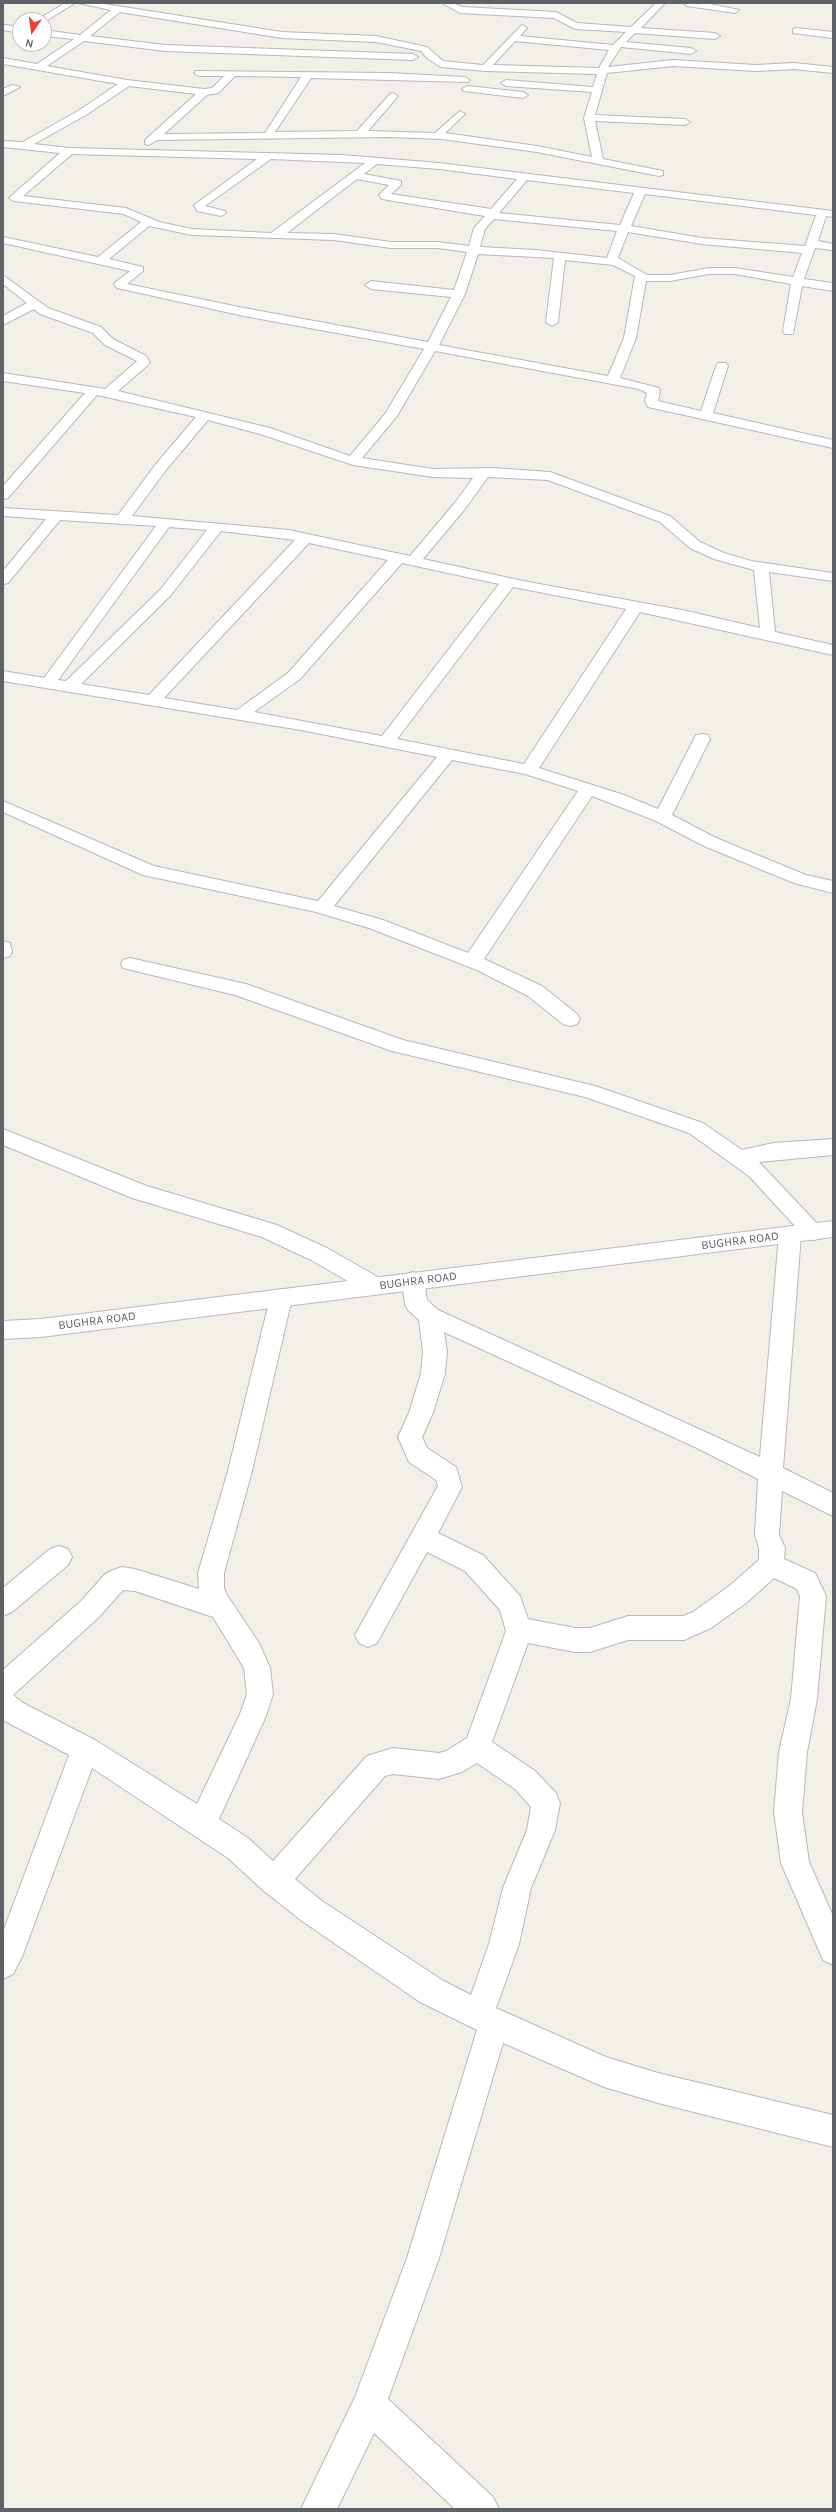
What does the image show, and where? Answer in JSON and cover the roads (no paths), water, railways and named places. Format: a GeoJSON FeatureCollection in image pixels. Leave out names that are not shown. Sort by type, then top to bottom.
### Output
{"type":"FeatureCollection","features":[{"type":"Feature","properties":{"kind":"street"},"geometry":{"type":"LineString","coordinates":[[52,14],[71,3]]}},
{"type":"Feature","properties":{"kind":"street"},"geometry":{"type":"LineString","coordinates":[[82,3],[116,10],[282,35],[376,39],[424,49],[431,57],[446,65],[485,68],[602,71],[673,63],[756,68],[785,67],[833,70]]}},
{"type":"Feature","properties":{"kind":"street"},"geometry":{"type":"LineString","coordinates":[[446,3],[463,10],[561,16],[575,26],[715,36]]}},
{"type":"Feature","properties":{"kind":"street"},"geometry":{"type":"LineString","coordinates":[[598,161],[589,118],[590,103],[598,90],[605,63],[617,46],[661,3]]}},
{"type":"Feature","properties":{"kind":"street"},"geometry":{"type":"LineString","coordinates":[[687,3],[735,10]]}},
{"type":"Feature","properties":{"kind":"street"},"geometry":{"type":"LineString","coordinates":[[38,68],[82,38],[116,10]]}},
{"type":"Feature","properties":{"kind":"street"},"geometry":{"type":"LineString","coordinates":[[485,68],[534,14]]}},
{"type":"Feature","properties":{"kind":"street"},"geometry":{"type":"LineString","coordinates":[[6,28],[12,29]]}},
{"type":"Feature","properties":{"kind":"street"},"geometry":{"type":"LineString","coordinates":[[796,31],[833,35]]}},
{"type":"Feature","properties":{"kind":"street"},"geometry":{"type":"LineString","coordinates":[[52,34],[164,48],[431,57]]}},
{"type":"Feature","properties":{"kind":"street"},"geometry":{"type":"LineString","coordinates":[[513,38],[697,51]]}},
{"type":"Feature","properties":{"kind":"street"},"geometry":{"type":"LineString","coordinates":[[280,76],[293,53]]}},
{"type":"Feature","properties":{"kind":"street"},"geometry":{"type":"LineString","coordinates":[[768,58],[776,58],[785,67]]}},
{"type":"Feature","properties":{"kind":"street"},"geometry":{"type":"LineString","coordinates":[[3,61],[127,83],[204,92],[215,91],[232,74]]}},
{"type":"Feature","properties":{"kind":"street"},"geometry":{"type":"LineString","coordinates":[[199,73],[280,76],[446,78],[598,90]]}},
{"type":"Feature","properties":{"kind":"street"},"geometry":{"type":"LineString","coordinates":[[268,135],[307,76]]}},
{"type":"Feature","properties":{"kind":"street"},"geometry":{"type":"LineString","coordinates":[[3,139],[23,146],[99,103],[127,83]]}},
{"type":"Feature","properties":{"kind":"street"},"geometry":{"type":"LineString","coordinates":[[3,93],[15,87]]}},
{"type":"Feature","properties":{"kind":"street"},"geometry":{"type":"LineString","coordinates":[[467,89],[530,96]]}},
{"type":"Feature","properties":{"kind":"street"},"geometry":{"type":"LineString","coordinates":[[137,153],[204,92]]}},
{"type":"Feature","properties":{"kind":"street"},"geometry":{"type":"LineString","coordinates":[[360,134],[393,96]]}},
{"type":"Feature","properties":{"kind":"street"},"geometry":{"type":"LineString","coordinates":[[437,136],[460,114]]}},
{"type":"Feature","properties":{"kind":"street"},"geometry":{"type":"LineString","coordinates":[[589,118],[685,122]]}},
{"type":"Feature","properties":{"kind":"street"},"geometry":{"type":"LineString","coordinates":[[155,137],[360,134],[437,136],[473,139],[659,173]]}},
{"type":"Feature","properties":{"kind":"street"},"geometry":{"type":"LineString","coordinates":[[3,144],[69,151],[374,160],[526,175],[828,214],[811,247],[797,283],[789,331]]}},
{"type":"Feature","properties":{"kind":"street"},"geometry":{"type":"LineString","coordinates":[[8,198],[69,151]]}},
{"type":"Feature","properties":{"kind":"street"},"geometry":{"type":"LineString","coordinates":[[221,213],[201,209],[200,205],[267,157]]}},
{"type":"Feature","properties":{"kind":"street"},"geometry":{"type":"LineString","coordinates":[[276,236],[357,176],[374,160]]}},
{"type":"Feature","properties":{"kind":"street"},"geometry":{"type":"LineString","coordinates":[[353,461],[390,416],[431,348],[459,294],[480,228],[526,175]]}},
{"type":"Feature","properties":{"kind":"street"},"geometry":{"type":"LineString","coordinates":[[357,176],[397,183],[384,195],[386,197],[491,214],[702,241],[833,247]]}},
{"type":"Feature","properties":{"kind":"street"},"geometry":{"type":"LineString","coordinates":[[616,262],[612,256],[625,230],[641,190]]}},
{"type":"Feature","properties":{"kind":"street"},"geometry":{"type":"LineString","coordinates":[[8,198],[126,211],[163,226],[202,233],[334,237],[391,245],[438,245],[474,250],[560,255],[616,262],[641,274],[641,278],[630,338],[612,380]]}},
{"type":"Feature","properties":{"kind":"street"},"geometry":{"type":"LineString","coordinates":[[101,260],[149,221]]}},
{"type":"Feature","properties":{"kind":"street"},"geometry":{"type":"LineString","coordinates":[[3,240],[139,269],[120,284],[121,286],[431,348],[612,380],[652,389],[654,391],[651,402],[653,404],[833,444]]}},
{"type":"Feature","properties":{"kind":"street"},"geometry":{"type":"LineString","coordinates":[[552,322],[560,255]]}},
{"type":"Feature","properties":{"kind":"street"},"geometry":{"type":"LineString","coordinates":[[641,278],[670,278],[722,271],[768,275],[797,283],[833,287]]}},
{"type":"Feature","properties":{"kind":"street"},"geometry":{"type":"LineString","coordinates":[[3,278],[36,303],[44,311],[54,316],[97,330],[109,342],[144,362],[108,393]]}},
{"type":"Feature","properties":{"kind":"street"},"geometry":{"type":"LineString","coordinates":[[371,285],[459,294]]}},
{"type":"Feature","properties":{"kind":"street"},"geometry":{"type":"LineString","coordinates":[[3,321],[36,303]]}},
{"type":"Feature","properties":{"kind":"street"},"geometry":{"type":"LineString","coordinates":[[706,416],[722,366]]}},
{"type":"Feature","properties":{"kind":"street"},"geometry":{"type":"LineString","coordinates":[[3,377],[108,393],[205,415],[265,431],[334,456],[353,461],[428,473],[467,474],[484,472],[550,476],[665,519],[695,545],[719,556],[761,567],[833,576]]}},
{"type":"Feature","properties":{"kind":"street"},"geometry":{"type":"LineString","coordinates":[[3,495],[94,391]]}},
{"type":"Feature","properties":{"kind":"street"},"geometry":{"type":"LineString","coordinates":[[122,520],[161,467],[205,415]]}},
{"type":"Feature","properties":{"kind":"street"},"geometry":{"type":"LineString","coordinates":[[240,716],[294,676],[405,559],[459,508],[484,472]]}},
{"type":"Feature","properties":{"kind":"street"},"geometry":{"type":"LineString","coordinates":[[3,512],[217,527],[305,538],[509,582],[636,606],[768,634],[833,650]]}},
{"type":"Feature","properties":{"kind":"street"},"geometry":{"type":"LineString","coordinates":[[3,580],[57,515]]}},
{"type":"Feature","properties":{"kind":"street"},"geometry":{"type":"LineString","coordinates":[[48,683],[124,582],[164,523]]}},
{"type":"Feature","properties":{"kind":"street"},"geometry":{"type":"LineString","coordinates":[[69,687],[165,593],[217,527]]}},
{"type":"Feature","properties":{"kind":"street"},"geometry":{"type":"LineString","coordinates":[[152,702],[305,538]]}},
{"type":"Feature","properties":{"kind":"street"},"geometry":{"type":"LineString","coordinates":[[761,567],[768,634]]}},
{"type":"Feature","properties":{"kind":"street"},"geometry":{"type":"LineString","coordinates":[[385,742],[509,582]]}},
{"type":"Feature","properties":{"kind":"street"},"geometry":{"type":"LineString","coordinates":[[529,770],[636,606]]}},
{"type":"Feature","properties":{"kind":"street"},"geometry":{"type":"LineString","coordinates":[[3,676],[240,716],[385,742],[446,756],[529,770],[618,799],[662,818],[710,842],[800,879],[833,887]]}},
{"type":"Feature","properties":{"kind":"street"},"geometry":{"type":"LineString","coordinates":[[662,818],[702,739]]}},
{"type":"Feature","properties":{"kind":"street"},"geometry":{"type":"LineString","coordinates":[[322,908],[446,756]]}},
{"type":"Feature","properties":{"kind":"street"},"geometry":{"type":"LineString","coordinates":[[472,962],[588,789]]}},
{"type":"Feature","properties":{"kind":"street"},"geometry":{"type":"LineString","coordinates":[[3,806],[149,872],[322,908],[376,924],[472,962],[535,991],[570,1019]]}},
{"type":"Feature","properties":{"kind":"street"},"geometry":{"type":"LineString","coordinates":[[3,947],[3,952]]}},
{"type":"Feature","properties":{"kind":"street"},"geometry":{"type":"LineString","coordinates":[[130,964],[239,989],[399,1046],[622,1101],[696,1128],[756,1170],[824,1231]]}},
{"type":"Feature","properties":{"kind":"street"},"geometry":{"type":"LineString","coordinates":[[3,1137],[140,1192],[269,1231],[319,1254],[375,1286]]}},
{"type":"Feature","properties":{"kind":"street"},"geometry":{"type":"LineString","coordinates":[[740,1158],[773,1151],[833,1147]]}},
{"type":"Feature","properties":{"kind":"street","name":"BUGHRA ROAD"},"geometry":{"type":"LineString","coordinates":[[3,1330],[41,1328],[824,1231]]}},
{"type":"Feature","properties":{"kind":"street"},"geometry":{"type":"LineString","coordinates":[[518,1631],[536,1631],[575,1640],[590,1640],[602,1638],[611,1632],[628,1628],[684,1628],[702,1620],[737,1595],[771,1566],[772,1548],[767,1535],[790,1235]]}},
{"type":"Feature","properties":{"kind":"street"},"geometry":{"type":"LineString","coordinates":[[413,1282],[416,1304],[430,1316],[705,1441],[833,1505]]}},
{"type":"Feature","properties":{"kind":"street"},"geometry":{"type":"LineString","coordinates":[[202,1824],[253,1716],[260,1694],[260,1681],[250,1652],[221,1608],[211,1588],[214,1557],[240,1471],[281,1298]]}},
{"type":"Feature","properties":{"kind":"street"},"geometry":{"type":"LineString","coordinates":[[368,1635],[450,1487],[447,1474],[418,1455],[410,1437],[421,1413],[433,1373],[435,1352],[430,1316]]}},
{"type":"Feature","properties":{"kind":"street"},"geometry":{"type":"LineString","coordinates":[[274,1881],[377,1765],[393,1761],[439,1766],[452,1763],[477,1747],[518,1631],[511,1604],[484,1572],[466,1558],[422,1537]]}},
{"type":"Feature","properties":{"kind":"street"},"geometry":{"type":"LineString","coordinates":[[3,1604],[59,1557]]}},
{"type":"Feature","properties":{"kind":"street"},"geometry":{"type":"LineString","coordinates":[[771,1566],[806,1581],[813,1596],[804,1699],[793,1752],[788,1812],[795,1863],[833,1950]]}},
{"type":"Feature","properties":{"kind":"street"},"geometry":{"type":"LineString","coordinates":[[3,1687],[90,1609],[114,1582],[122,1578],[135,1580],[221,1608]]}},
{"type":"Feature","properties":{"kind":"street"},"geometry":{"type":"LineString","coordinates":[[3,1703],[14,1712],[85,1749],[202,1824],[238,1848],[274,1881],[362,1946],[431,1990],[486,2019],[604,2072],[658,2088],[833,2131]]}},
{"type":"Feature","properties":{"kind":"street"},"geometry":{"type":"LineString","coordinates":[[319,2509],[369,2405],[423,2258],[486,2019],[517,1888],[541,1830],[546,1803],[525,1780],[477,1747]]}},
{"type":"Feature","properties":{"kind":"street"},"geometry":{"type":"LineString","coordinates":[[3,1964],[12,1947],[85,1749]]}},
{"type":"Feature","properties":{"kind":"street"},"geometry":{"type":"LineString","coordinates":[[369,2405],[482,2509]]}}]}
